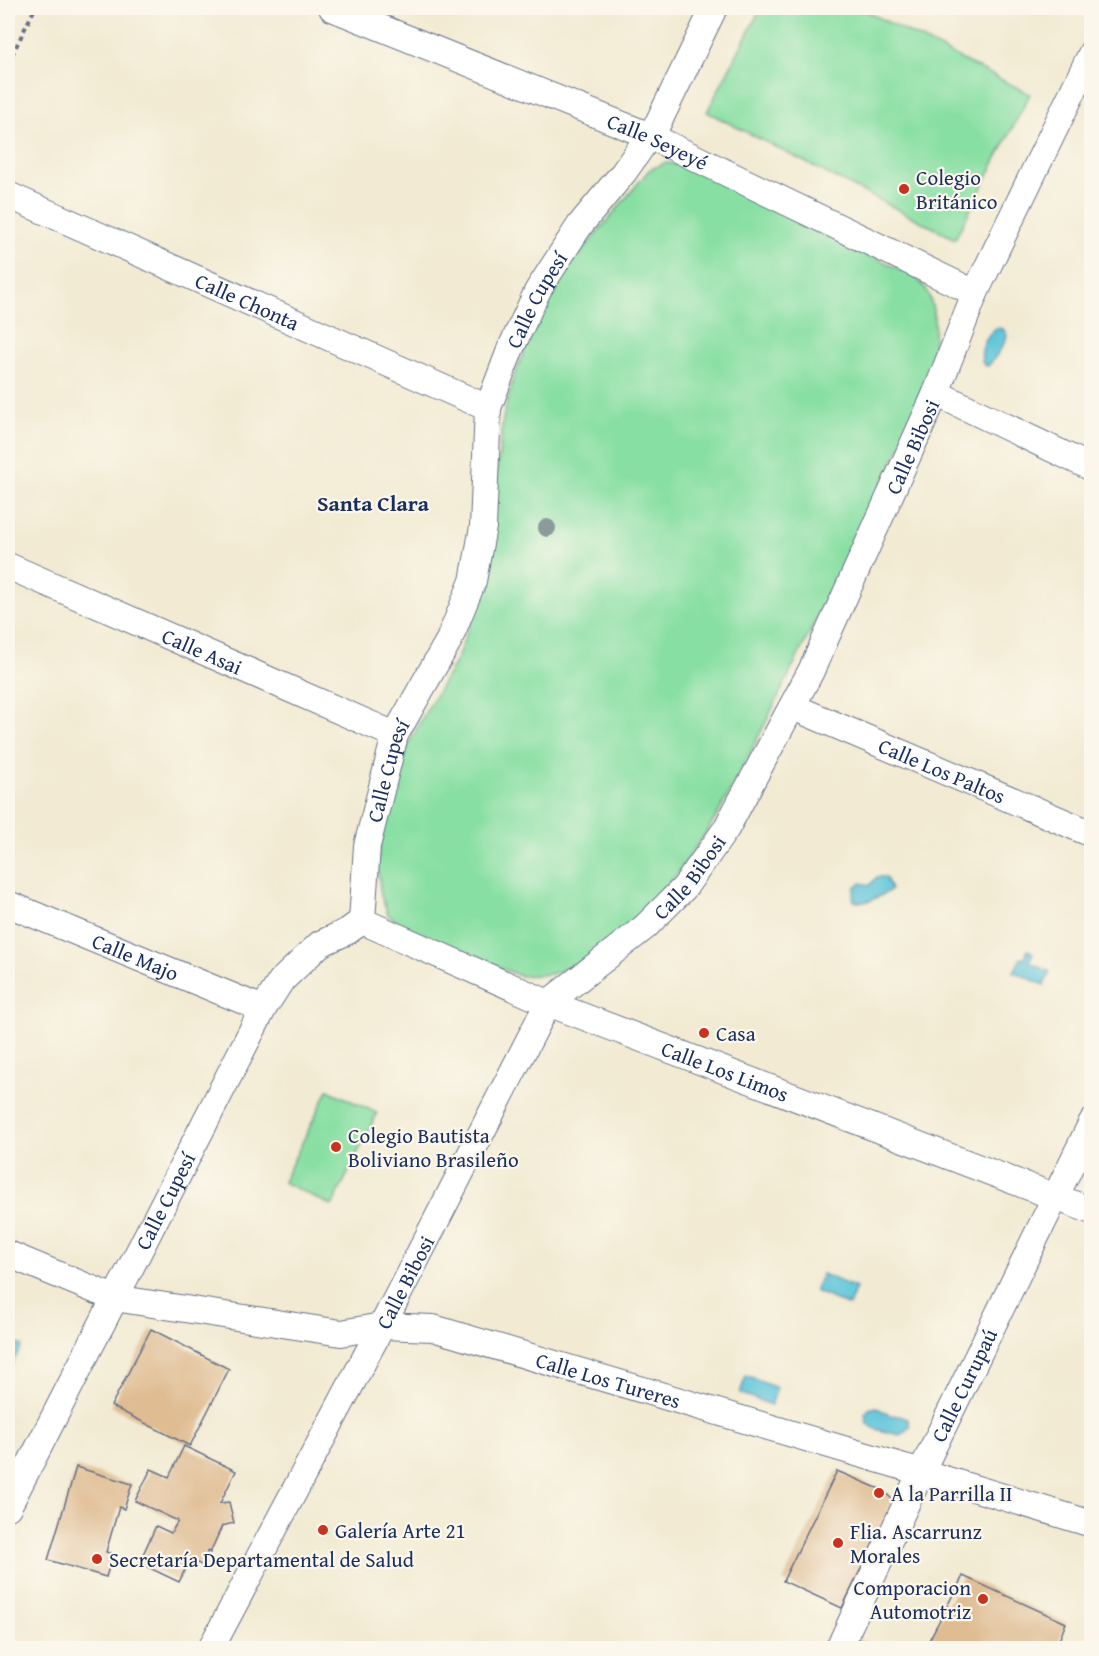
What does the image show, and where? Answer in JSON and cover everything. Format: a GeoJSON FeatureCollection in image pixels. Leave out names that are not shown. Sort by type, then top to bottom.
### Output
{"type":"FeatureCollection","features":[{"type":"Feature","properties":{"kind":"street","name":"Calle Seyeyé"},"geometry":{"type":"LineString","coordinates":[[332,8],[650,136],[975,293]]}},
{"type":"Feature","properties":{"kind":"street","name":"Calle Cupesí"},"geometry":{"type":"LineString","coordinates":[[8,1507],[263,1009],[281,981],[320,944],[348,932],[362,921],[367,846],[395,735],[449,640],[473,581],[483,528],[488,408],[510,350],[538,290],[580,225],[624,172],[658,123],[714,8]]}},
{"type":"Feature","properties":{"kind":"street","name":"Calle Bibosi"},"geometry":{"type":"LineString","coordinates":[[211,1648],[382,1326],[548,1003],[645,927],[684,888],[726,829],[811,671],[936,393],[975,293],[1092,52]]}},
{"type":"Feature","properties":{"kind":"street","name":"Calle Chonta"},"geometry":{"type":"LineString","coordinates":[[8,195],[488,408]]}},
{"type":"Feature","properties":{"kind":"street"},"geometry":{"type":"LineString","coordinates":[[936,393],[1092,468]]}},
{"type":"Feature","properties":{"kind":"street","name":"Calle Asai"},"geometry":{"type":"LineString","coordinates":[[8,566],[395,735]]}},
{"type":"Feature","properties":{"kind":"street","name":"Calle Los Paltos"},"geometry":{"type":"LineString","coordinates":[[793,706],[1092,834]]}},
{"type":"Feature","properties":{"kind":"street","name":"Calle Majo"},"geometry":{"type":"LineString","coordinates":[[8,904],[263,1009]]}},
{"type":"Feature","properties":{"kind":"street","name":"Calle Los Limos"},"geometry":{"type":"LineString","coordinates":[[362,921],[548,1003],[1092,1211]]}},
{"type":"Feature","properties":{"kind":"street","name":"Calle Curupaú"},"geometry":{"type":"LineString","coordinates":[[839,1648],[921,1472],[1092,1122]]}},
{"type":"Feature","properties":{"kind":"street","name":"Calle Los Tureres"},"geometry":{"type":"LineString","coordinates":[[8,1254],[114,1298],[341,1333],[382,1326],[433,1328],[1092,1524]]}},
{"type":"Feature","properties":{"kind":"path"},"geometry":{"type":"LineString","coordinates":[[8,63],[35,8]]}},
{"type":"Feature","properties":{"kind":"green space","name":"Colegio Británico"},"geometry":{"type":"Polygon","coordinates":[[[761,8],[860,8],[1030,94],[955,239],[707,112],[761,8]]]}},
{"type":"Feature","properties":{"kind":"green space"},"geometry":{"type":"Polygon","coordinates":[[[665,163],[689,165],[915,277],[926,289],[933,309],[935,327],[933,346],[924,385],[904,439],[763,728],[717,816],[678,873],[625,931],[581,962],[552,974],[520,976],[410,930],[388,915],[381,895],[377,863],[383,822],[405,752],[457,659],[478,602],[486,566],[503,418],[514,376],[534,329],[567,269],[649,170],[665,163]]]}},
{"type":"Feature","properties":{"kind":"green space"},"geometry":{"type":"Polygon","coordinates":[[[328,1090],[377,1113],[332,1206],[283,1182],[328,1090]]]}},
{"type":"Feature","properties":{"kind":"water"},"geometry":{"type":"Polygon","coordinates":[[[996,328],[1003,329],[1007,337],[990,364],[984,365],[982,350],[996,328]]]}},
{"type":"Feature","properties":{"kind":"water"},"geometry":{"type":"Polygon","coordinates":[[[877,877],[886,877],[891,890],[869,901],[854,901],[855,887],[861,883],[870,885],[877,877]]]}},
{"type":"Feature","properties":{"kind":"water"},"geometry":{"type":"Polygon","coordinates":[[[1028,950],[1033,953],[1029,962],[1050,972],[1044,985],[1014,972],[1028,950]]]}},
{"type":"Feature","properties":{"kind":"water"},"geometry":{"type":"Polygon","coordinates":[[[822,1274],[856,1288],[849,1306],[815,1291],[822,1274]]]}},
{"type":"Feature","properties":{"kind":"water"},"geometry":{"type":"Polygon","coordinates":[[[8,1338],[22,1346],[8,1371],[8,1338]]]}},
{"type":"Feature","properties":{"kind":"water"},"geometry":{"type":"Polygon","coordinates":[[[746,1376],[777,1388],[771,1405],[740,1393],[746,1376]]]}},
{"type":"Feature","properties":{"kind":"water"},"geometry":{"type":"Polygon","coordinates":[[[876,1407],[889,1415],[908,1419],[910,1427],[900,1435],[875,1429],[867,1423],[865,1414],[869,1409],[876,1407]]]}},
{"type":"Feature","properties":{"kind":"building"},"geometry":{"type":"Polygon","coordinates":[[[151,1329],[229,1369],[190,1446],[111,1406],[151,1329]]]}},
{"type":"Feature","properties":{"kind":"building"},"geometry":{"type":"Polygon","coordinates":[[[184,1446],[236,1471],[220,1503],[229,1502],[234,1523],[222,1526],[210,1553],[208,1551],[201,1565],[190,1559],[179,1582],[139,1563],[156,1526],[171,1533],[178,1521],[135,1501],[151,1469],[169,1477],[184,1446]]]}},
{"type":"Feature","properties":{"kind":"building"},"geometry":{"type":"Polygon","coordinates":[[[76,1467],[132,1484],[124,1509],[119,1507],[106,1552],[113,1554],[106,1577],[48,1560],[76,1467]]]}},
{"type":"Feature","properties":{"kind":"building","name":"Flia. Ascarrunz Morales"},"geometry":{"type":"Polygon","coordinates":[[[837,1471],[882,1490],[892,1499],[892,1504],[842,1608],[783,1581],[837,1471]]]}},
{"type":"Feature","properties":{"kind":"building","name":"Comporacion Automotriz"},"geometry":{"type":"Polygon","coordinates":[[[963,1576],[1066,1623],[1056,1648],[925,1648],[963,1576]]]}},
{"type":"Feature","properties":{"kind":"building"},"geometry":{"type":"Polygon","coordinates":[[[856,1638],[872,1645],[871,1648],[852,1648],[856,1638]]]}},
{"type":"Feature","properties":{"kind":"place","name":"Colegio Británico"},"geometry":{"type":"Point","coordinates":[904,189]}},
{"type":"Feature","properties":{"kind":"place","name":"Casa"},"geometry":{"type":"Point","coordinates":[704,1033]}},
{"type":"Feature","properties":{"kind":"place","name":"Colegio Bautista Boliviano Brasileño"},"geometry":{"type":"Point","coordinates":[336,1147]}},
{"type":"Feature","properties":{"kind":"place","name":"A la Parrilla II"},"geometry":{"type":"Point","coordinates":[879,1493]}},
{"type":"Feature","properties":{"kind":"place","name":"Galería Arte 21"},"geometry":{"type":"Point","coordinates":[323,1530]}},
{"type":"Feature","properties":{"kind":"place","name":"Flia. Ascarrunz Morales"},"geometry":{"type":"Point","coordinates":[838,1543]}},
{"type":"Feature","properties":{"kind":"place","name":"Secretaría Departamental de Salud"},"geometry":{"type":"Point","coordinates":[97,1559]}},
{"type":"Feature","properties":{"kind":"place","name":"Comporacion Automotriz"},"geometry":{"type":"Point","coordinates":[983,1599]}},
{"type":"Feature","properties":{"kind":"district","name":"Santa Clara"},"geometry":{"type":"Point","coordinates":[373,503]}}]}
